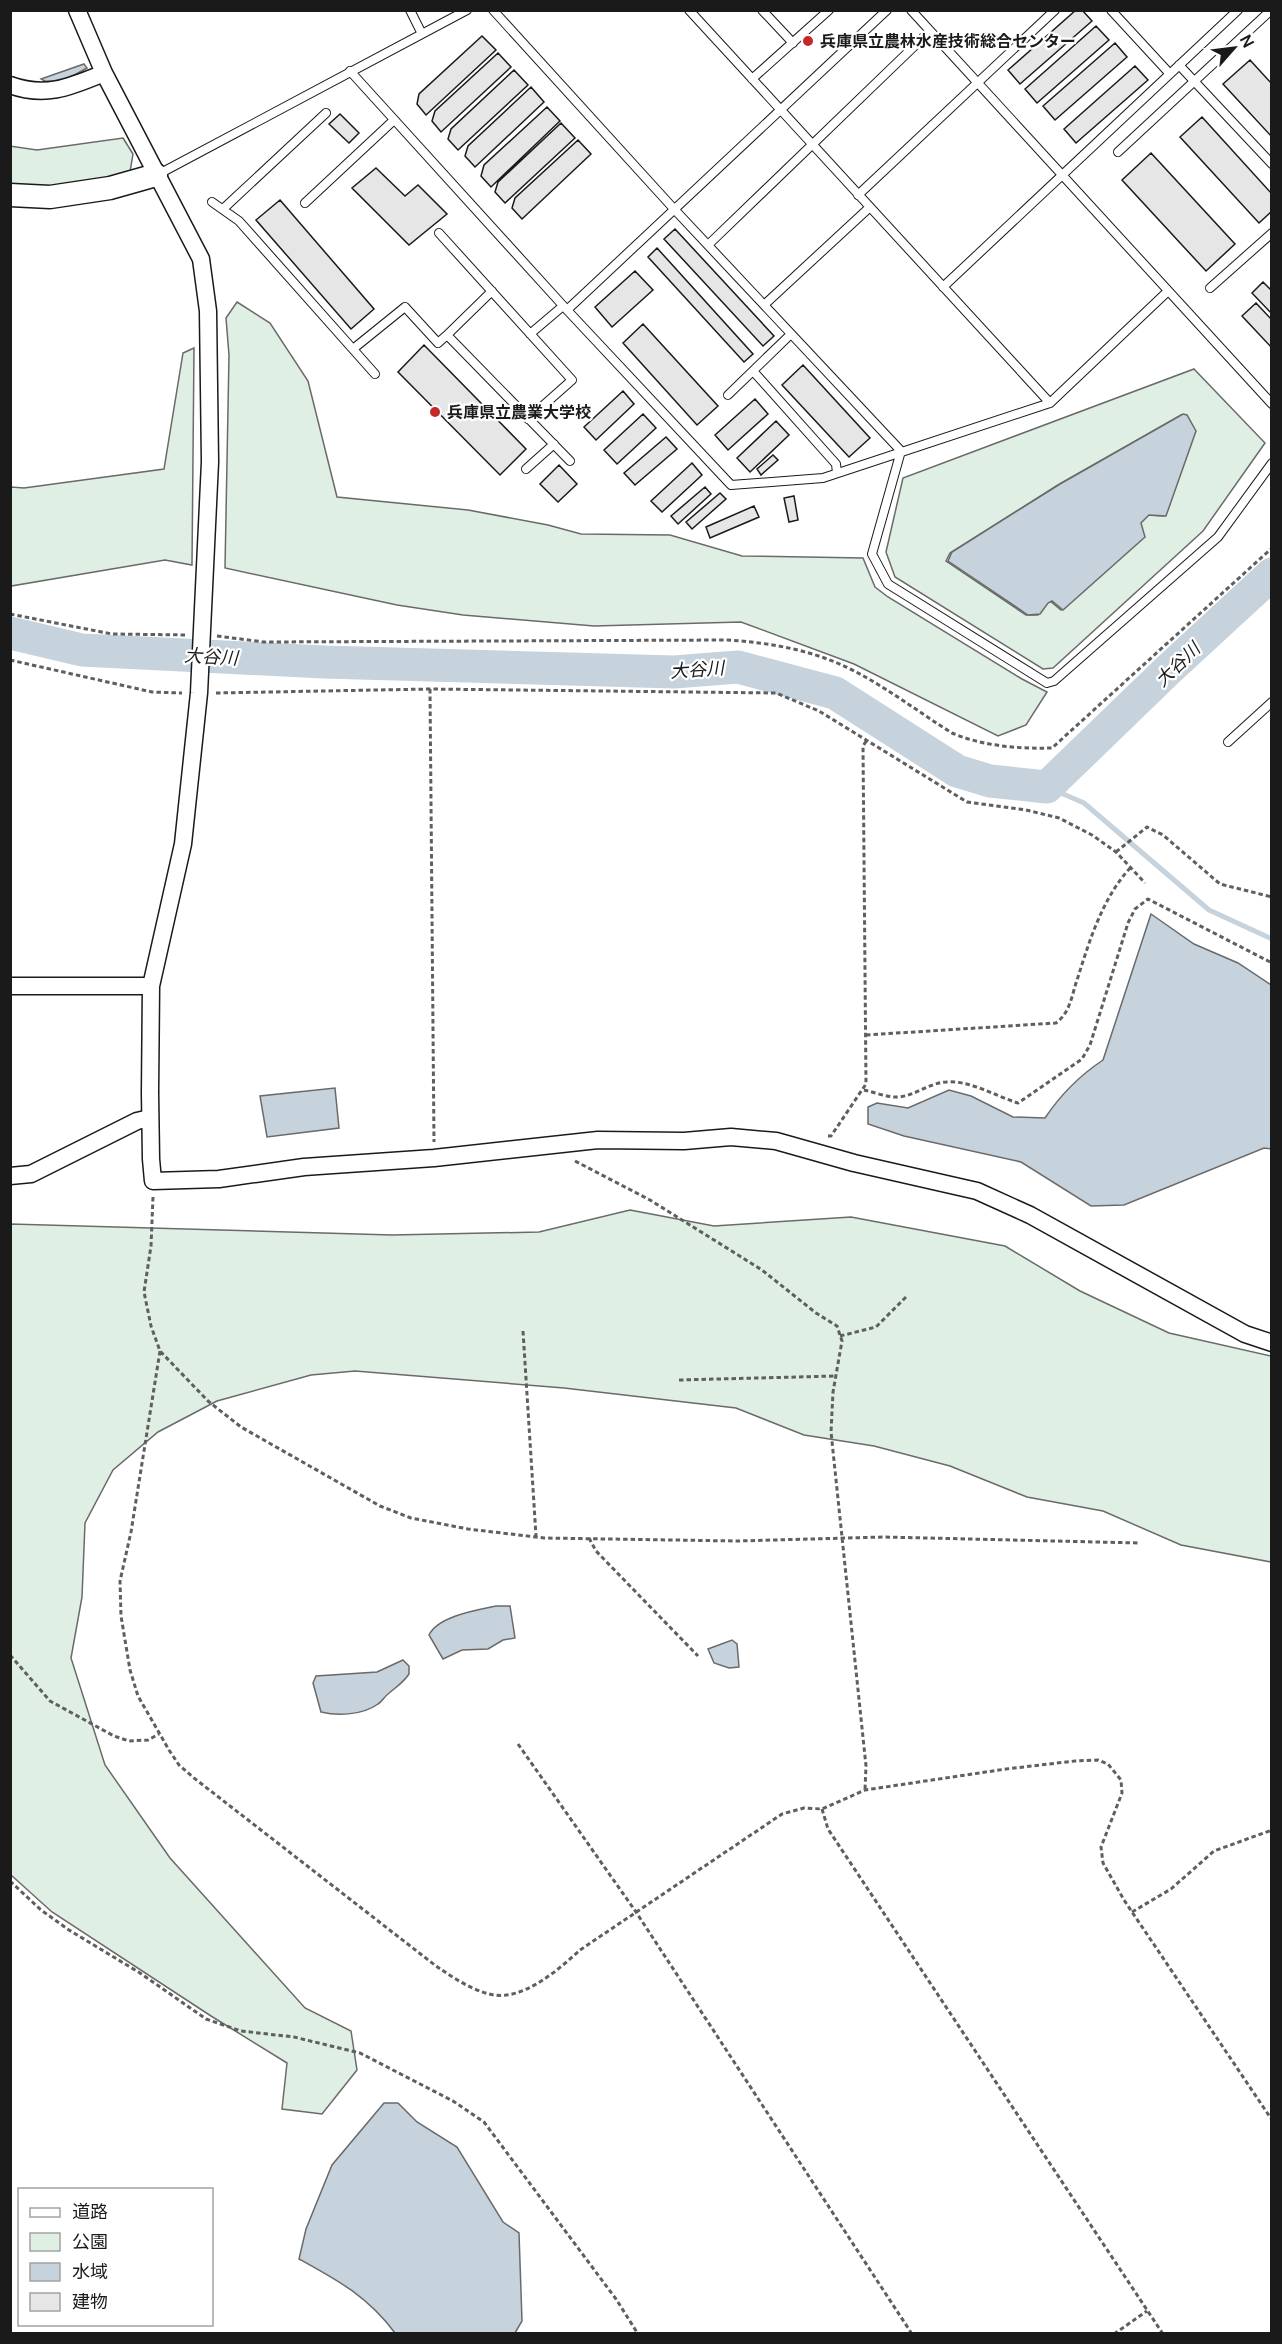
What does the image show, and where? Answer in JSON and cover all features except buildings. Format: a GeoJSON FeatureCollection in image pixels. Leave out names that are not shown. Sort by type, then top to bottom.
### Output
{"type":"FeatureCollection","features":[{"type":"Feature","properties":{"kind":"street"},"geometry":{"type":"LineString","coordinates":[[77,10],[104,73],[201,259],[208,311],[210,462],[199,690],[183,844],[151,986],[150,1118],[153,1181],[219,1179],[304,1167],[434,1158],[598,1140],[684,1142],[731,1137],[776,1141],[854,1164],[977,1191],[1030,1215],[1245,1334],[1272,1343]]}},
{"type":"Feature","properties":{"kind":"street"},"geometry":{"type":"LineString","coordinates":[[10,85],[27,91],[46,92],[104,73]]}},
{"type":"Feature","properties":{"kind":"street"},"geometry":{"type":"LineString","coordinates":[[10,195],[50,197],[110,188],[156,175]]}},
{"type":"Feature","properties":{"kind":"street"},"geometry":{"type":"LineString","coordinates":[[10,986],[151,986]]}},
{"type":"Feature","properties":{"kind":"street"},"geometry":{"type":"LineString","coordinates":[[10,1176],[31,1174],[137,1122],[150,1118]]}},
{"type":"Feature","properties":{"kind":"lane"},"geometry":{"type":"LineString","coordinates":[[410,10],[422,34]]}},
{"type":"Feature","properties":{"kind":"lane"},"geometry":{"type":"LineString","coordinates":[[156,175],[467,10]]}},
{"type":"Feature","properties":{"kind":"lane"},"geometry":{"type":"LineString","coordinates":[[493,10],[674,209],[901,451]]}},
{"type":"Feature","properties":{"kind":"lane"},"geometry":{"type":"LineString","coordinates":[[689,10],[1050,403]]}},
{"type":"Feature","properties":{"kind":"lane"},"geometry":{"type":"LineString","coordinates":[[762,10],[792,43]]}},
{"type":"Feature","properties":{"kind":"lane"},"geometry":{"type":"LineString","coordinates":[[752,79],[829,10]]}},
{"type":"Feature","properties":{"kind":"lane"},"geometry":{"type":"LineString","coordinates":[[530,334],[565,308],[674,209],[886,10]]}},
{"type":"Feature","properties":{"kind":"lane"},"geometry":{"type":"LineString","coordinates":[[910,10],[1272,405]]}},
{"type":"Feature","properties":{"kind":"lane"},"geometry":{"type":"LineString","coordinates":[[858,195],[1055,10]]}},
{"type":"Feature","properties":{"kind":"lane"},"geometry":{"type":"LineString","coordinates":[[1110,10],[1170,74]]}},
{"type":"Feature","properties":{"kind":"lane"},"geometry":{"type":"LineString","coordinates":[[943,287],[1239,10]]}},
{"type":"Feature","properties":{"kind":"lane"},"geometry":{"type":"LineString","coordinates":[[1118,152],[1269,12]]}},
{"type":"Feature","properties":{"kind":"lane"},"geometry":{"type":"LineString","coordinates":[[708,245],[930,31]]}},
{"type":"Feature","properties":{"kind":"lane"},"geometry":{"type":"LineString","coordinates":[[1179,65],[1272,164]]}},
{"type":"Feature","properties":{"kind":"lane"},"geometry":{"type":"LineString","coordinates":[[350,71],[565,308],[731,485],[823,478],[1050,403],[1167,292]]}},
{"type":"Feature","properties":{"kind":"lane"},"geometry":{"type":"LineString","coordinates":[[223,209],[326,113]]}},
{"type":"Feature","properties":{"kind":"lane"},"geometry":{"type":"LineString","coordinates":[[305,203],[394,120]]}},
{"type":"Feature","properties":{"kind":"lane"},"geometry":{"type":"LineString","coordinates":[[212,202],[239,221],[375,374]]}},
{"type":"Feature","properties":{"kind":"lane"},"geometry":{"type":"LineString","coordinates":[[764,305],[870,207]]}},
{"type":"Feature","properties":{"kind":"lane"},"geometry":{"type":"LineString","coordinates":[[439,233],[572,380],[528,419]]}},
{"type":"Feature","properties":{"kind":"lane"},"geometry":{"type":"LineString","coordinates":[[1210,288],[1272,233]]}},
{"type":"Feature","properties":{"kind":"lane"},"geometry":{"type":"LineString","coordinates":[[353,349],[405,307],[438,343],[492,291]]}},
{"type":"Feature","properties":{"kind":"lane"},"geometry":{"type":"LineString","coordinates":[[728,395],[791,334]]}},
{"type":"Feature","properties":{"kind":"lane"},"geometry":{"type":"LineString","coordinates":[[447,335],[570,461]]}},
{"type":"Feature","properties":{"kind":"lane"},"geometry":{"type":"LineString","coordinates":[[753,371],[836,464],[837,473]]}},
{"type":"Feature","properties":{"kind":"lane"},"geometry":{"type":"LineString","coordinates":[[526,469],[554,444]]}},
{"type":"Feature","properties":{"kind":"lane"},"geometry":{"type":"LineString","coordinates":[[901,451],[872,554],[888,585],[1047,683],[1054,681],[1218,537],[1272,463]]}},
{"type":"Feature","properties":{"kind":"lane"},"geometry":{"type":"LineString","coordinates":[[1228,742],[1272,702]]}},
{"type":"Feature","properties":{"kind":"path"},"geometry":{"type":"LineString","coordinates":[[10,614],[112,634],[264,642],[716,640],[762,642],[793,648],[857,672],[951,733],[963,738],[1021,748],[1052,748],[1272,548]]}},
{"type":"Feature","properties":{"kind":"path"},"geometry":{"type":"LineString","coordinates":[[10,660],[152,692],[430,689],[776,693],[819,711],[967,802],[1026,810],[1059,818],[1092,835],[1116,852],[1145,884]]}},
{"type":"Feature","properties":{"kind":"path"},"geometry":{"type":"LineString","coordinates":[[430,689],[434,1158]]}},
{"type":"Feature","properties":{"kind":"path"},"geometry":{"type":"LineString","coordinates":[[821,1137],[831,1136],[867,1084],[863,746],[867,740]]}},
{"type":"Feature","properties":{"kind":"path"},"geometry":{"type":"LineString","coordinates":[[1116,852],[1140,830],[1147,827],[1163,835],[1220,884],[1272,897]]}},
{"type":"Feature","properties":{"kind":"path"},"geometry":{"type":"LineString","coordinates":[[866,1035],[1056,1023],[1063,1017],[1073,996],[1107,902],[1118,881],[1131,867]]}},
{"type":"Feature","properties":{"kind":"path"},"geometry":{"type":"LineString","coordinates":[[864,1090],[896,1097],[913,1093],[936,1083],[964,1083],[1018,1103],[1041,1089],[1082,1059],[1090,1045],[1128,923],[1135,909],[1148,899],[1272,963]]}},
{"type":"Feature","properties":{"kind":"path"},"geometry":{"type":"LineString","coordinates":[[556,1145],[562,1154],[597,1170],[650,1200],[762,1270],[816,1313],[837,1326],[842,1341],[831,1432],[866,1766],[866,1790]]}},
{"type":"Feature","properties":{"kind":"path"},"geometry":{"type":"LineString","coordinates":[[153,1181],[151,1246],[144,1292],[151,1326],[160,1351],[208,1401],[241,1427],[380,1506],[411,1518],[468,1530],[536,1537],[737,1541],[884,1537],[1140,1543]]}},
{"type":"Feature","properties":{"kind":"path"},"geometry":{"type":"LineString","coordinates":[[840,1336],[876,1327],[907,1296]]}},
{"type":"Feature","properties":{"kind":"path"},"geometry":{"type":"LineString","coordinates":[[523,1331],[536,1537]]}},
{"type":"Feature","properties":{"kind":"path"},"geometry":{"type":"LineString","coordinates":[[160,1351],[131,1532],[120,1581],[121,1616],[130,1670],[138,1695],[179,1765],[436,1966],[463,1983],[490,1995],[514,1995],[556,1972],[580,1950],[782,1814],[804,1808],[822,1809],[866,1790],[1075,1761],[1098,1760],[1108,1764],[1121,1780],[1122,1793],[1101,1847],[1103,1863],[1132,1912],[1272,2120]]}},
{"type":"Feature","properties":{"kind":"path"},"geometry":{"type":"LineString","coordinates":[[679,1380],[836,1377]]}},
{"type":"Feature","properties":{"kind":"path"},"geometry":{"type":"LineString","coordinates":[[589,1538],[596,1551],[698,1656]]}},
{"type":"Feature","properties":{"kind":"path"},"geometry":{"type":"LineString","coordinates":[[10,1655],[50,1701],[114,1736],[129,1741],[148,1740],[159,1734]]}},
{"type":"Feature","properties":{"kind":"path"},"geometry":{"type":"LineString","coordinates":[[518,1744],[636,1912],[912,2334]]}},
{"type":"Feature","properties":{"kind":"path"},"geometry":{"type":"LineString","coordinates":[[822,1809],[828,1829],[1163,2334]]}},
{"type":"Feature","properties":{"kind":"path"},"geometry":{"type":"LineString","coordinates":[[1132,1912],[1171,1889],[1214,1851],[1272,1830]]}},
{"type":"Feature","properties":{"kind":"path"},"geometry":{"type":"LineString","coordinates":[[10,1881],[41,1910],[69,1930],[140,1973],[206,2019],[241,2031],[294,2037],[360,2053],[453,2101],[484,2122],[616,2299],[638,2334]]}},
{"type":"Feature","properties":{"kind":"path"},"geometry":{"type":"LineString","coordinates":[[1114,2334],[1148,2311]]}},
{"type":"Feature","properties":{"kind":"green space"},"geometry":{"type":"Polygon","coordinates":[[[123,138],[133,154],[130,172],[71,184],[11,187],[10,146],[37,150],[123,138]]]}},
{"type":"Feature","properties":{"kind":"green space"},"geometry":{"type":"Polygon","coordinates":[[[237,302],[270,323],[308,381],[337,497],[468,510],[548,525],[581,534],[670,535],[742,556],[863,558],[875,587],[888,597],[1047,692],[1026,725],[998,736],[854,664],[741,622],[594,626],[463,615],[397,605],[225,568],[229,355],[226,318],[237,302]]]}},
{"type":"Feature","properties":{"kind":"green space"},"geometry":{"type":"Polygon","coordinates":[[[194,348],[192,565],[165,560],[11,586],[11,487],[24,488],[164,469],[183,353],[194,348]]]}},
{"type":"Feature","properties":{"kind":"green space"},"geometry":{"type":"Polygon","coordinates":[[[1194,369],[1265,443],[1203,531],[1053,668],[1043,669],[895,577],[886,552],[903,478],[1194,369]],[[1184,415],[1058,485],[950,553],[946,561],[1026,615],[1038,615],[1050,601],[1061,610],[1142,538],[1139,523],[1146,515],[1164,516],[1193,432],[1184,415]]]}},
{"type":"Feature","properties":{"kind":"green space"},"geometry":{"type":"Polygon","coordinates":[[[630,1210],[714,1226],[851,1217],[1005,1246],[1080,1291],[1169,1333],[1271,1356],[1271,1562],[1181,1545],[1103,1511],[1027,1497],[950,1466],[874,1446],[804,1435],[736,1408],[564,1388],[355,1371],[311,1375],[217,1401],[158,1432],[113,1470],[85,1523],[82,1597],[71,1658],[105,1765],[170,1858],[305,2008],[351,2031],[357,2070],[322,2114],[282,2109],[287,2063],[52,1912],[11,1875],[11,1224],[392,1235],[539,1232],[630,1210]]]}},
{"type":"Feature","properties":{"kind":"water"},"geometry":{"type":"Polygon","coordinates":[[[84,64],[87,68],[64,79],[51,82],[41,79],[84,64]]]}},
{"type":"Feature","properties":{"kind":"water"},"geometry":{"type":"Polygon","coordinates":[[[1183,414],[1187,415],[1196,431],[1166,516],[1149,515],[1141,523],[1145,537],[1063,610],[1052,601],[1040,614],[1028,615],[948,561],[952,552],[1060,484],[1183,414]]]}},
{"type":"Feature","properties":{"kind":"water"},"geometry":{"type":"Polygon","coordinates":[[[1151,914],[1194,944],[1238,963],[1271,985],[1271,1149],[1264,1148],[1124,1205],[1091,1206],[1021,1162],[904,1136],[868,1124],[868,1107],[877,1103],[908,1108],[949,1090],[971,1096],[1013,1117],[1045,1118],[1071,1086],[1103,1060],[1151,914]]]}},
{"type":"Feature","properties":{"kind":"water"},"geometry":{"type":"Polygon","coordinates":[[[335,1088],[339,1128],[267,1137],[260,1096],[335,1088]]]}},
{"type":"Feature","properties":{"kind":"water"},"geometry":{"type":"Polygon","coordinates":[[[496,1606],[510,1606],[515,1638],[503,1640],[488,1649],[462,1650],[443,1659],[429,1635],[434,1628],[459,1615],[496,1606]]]}},
{"type":"Feature","properties":{"kind":"water"},"geometry":{"type":"Polygon","coordinates":[[[732,1640],[737,1644],[739,1667],[729,1668],[714,1663],[708,1649],[732,1640]]]}},
{"type":"Feature","properties":{"kind":"water"},"geometry":{"type":"Polygon","coordinates":[[[403,1660],[409,1666],[409,1674],[372,1708],[350,1714],[321,1712],[313,1683],[316,1676],[377,1672],[403,1660]]]}},
{"type":"Feature","properties":{"kind":"water"},"geometry":{"type":"Polygon","coordinates":[[[384,2103],[398,2103],[417,2122],[457,2147],[503,2222],[519,2233],[522,2321],[515,2333],[395,2333],[363,2299],[340,2282],[299,2259],[306,2229],[332,2165],[384,2103]]]}},
{"type":"Feature","properties":{"kind":"waterway","name":"大谷川"},"geometry":{"type":"LineString","coordinates":[[10,633],[82,650],[324,662],[674,672],[738,667],[835,693],[957,771],[990,781],[1047,787],[1272,574]]}},
{"type":"Feature","properties":{"kind":"waterway"},"geometry":{"type":"LineString","coordinates":[[1047,787],[1084,803],[1209,910],[1272,939]]}},
{"type":"Feature","properties":{"kind":"place","name":"兵庫県立農林水産技術総合センター"},"geometry":{"type":"Point","coordinates":[808,41]}},
{"type":"Feature","properties":{"kind":"place","name":"兵庫県立農業大学校"},"geometry":{"type":"Point","coordinates":[435,412]}}]}
